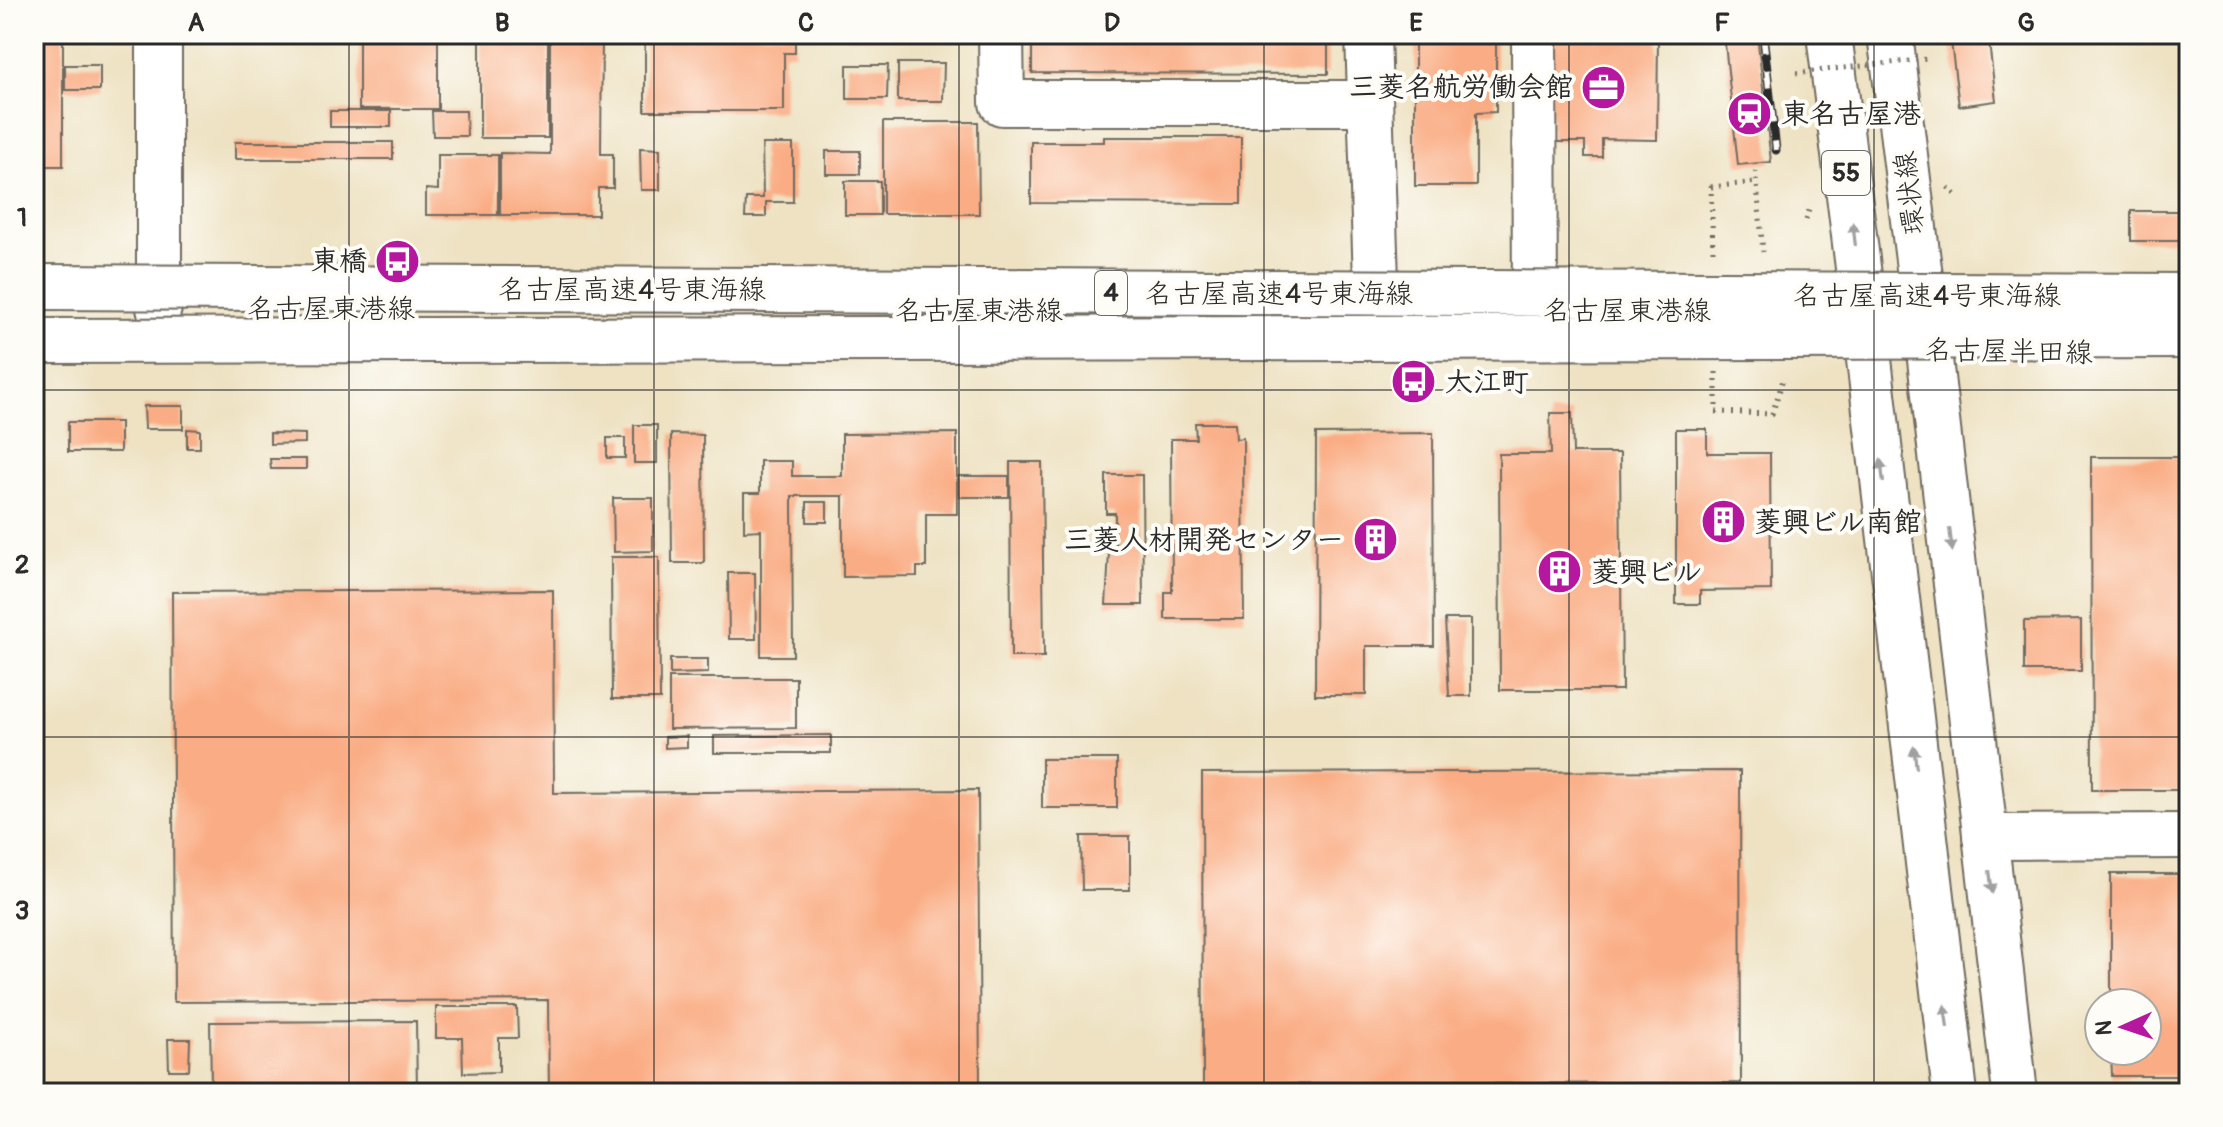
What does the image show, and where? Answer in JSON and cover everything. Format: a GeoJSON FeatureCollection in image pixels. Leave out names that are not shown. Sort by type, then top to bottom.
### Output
{"type":"FeatureCollection","features":[{"type":"Feature","properties":{"kind":"main road"},"geometry":{"type":"LineString","coordinates":[[159,34],[159,308]]}},
{"type":"Feature","properties":{"kind":"main road"},"geometry":{"type":"LineString","coordinates":[[1001,34],[1002,103],[1369,103]]}},
{"type":"Feature","properties":{"kind":"main road"},"geometry":{"type":"LineString","coordinates":[[1368,34],[1377,313]]}},
{"type":"Feature","properties":{"kind":"main road"},"geometry":{"type":"LineString","coordinates":[[1534,34],[1535,312]]}},
{"type":"Feature","properties":{"kind":"main road","name":"55"},"geometry":{"type":"LineString","coordinates":[[1829,34],[1866,331]]}},
{"type":"Feature","properties":{"kind":"main road","name":"環状線"},"geometry":{"type":"LineString","coordinates":[[1890,34],[2015,1093]]}},
{"type":"Feature","properties":{"kind":"main road","name":"名古屋高速4号東海線"},"geometry":{"type":"LineString","coordinates":[[34,287],[2189,296]]}},
{"type":"Feature","properties":{"kind":"main road","name":"名古屋半田線"},"geometry":{"type":"LineString","coordinates":[[1926,331],[2189,303]]}},
{"type":"Feature","properties":{"kind":"main road","name":"名古屋東港線"},"geometry":{"type":"LineString","coordinates":[[34,307],[1535,312],[1866,331]]}},
{"type":"Feature","properties":{"kind":"main road"},"geometry":{"type":"LineString","coordinates":[[1866,331],[1955,1093]]}},
{"type":"Feature","properties":{"kind":"main road","name":"名古屋東港線"},"geometry":{"type":"LineString","coordinates":[[34,333],[1866,331]]}},
{"type":"Feature","properties":{"kind":"main road","name":"名古屋半田線"},"geometry":{"type":"LineString","coordinates":[[1866,331],[1926,331],[2189,355]]}},
{"type":"Feature","properties":{"kind":"main road","name":"名古屋高速4号東海線"},"geometry":{"type":"LineString","coordinates":[[34,341],[2189,336]]}},
{"type":"Feature","properties":{"kind":"main road"},"geometry":{"type":"LineString","coordinates":[[1985,837],[2189,836]]}},
{"type":"Feature","properties":{"kind":"path"},"geometry":{"type":"LineString","coordinates":[[1796,73],[1928,59]]}},
{"type":"Feature","properties":{"kind":"path"},"geometry":{"type":"LineString","coordinates":[[1755,163],[1763,252]]}},
{"type":"Feature","properties":{"kind":"path"},"geometry":{"type":"LineString","coordinates":[[1713,251],[1711,187],[1757,182]]}},
{"type":"Feature","properties":{"kind":"path"},"geometry":{"type":"LineString","coordinates":[[1716,412],[1772,414],[1783,380]]}},
{"type":"Feature","properties":{"kind":"building"},"geometry":{"type":"Polygon","coordinates":[[[34,34],[63,34],[63,166],[34,166],[34,34]]]}},
{"type":"Feature","properties":{"kind":"building"},"geometry":{"type":"Polygon","coordinates":[[[359,34],[438,34],[438,109],[359,109],[359,34]]]}},
{"type":"Feature","properties":{"kind":"building"},"geometry":{"type":"Polygon","coordinates":[[[480,34],[548,34],[548,138],[480,138],[480,34]]]}},
{"type":"Feature","properties":{"kind":"building"},"geometry":{"type":"Polygon","coordinates":[[[550,34],[602,34],[601,154],[613,154],[613,188],[598,188],[598,215],[500,215],[500,153],[550,154],[550,34]]]}},
{"type":"Feature","properties":{"kind":"building"},"geometry":{"type":"Polygon","coordinates":[[[645,34],[795,34],[795,53],[784,53],[784,111],[645,111],[645,34]]]}},
{"type":"Feature","properties":{"kind":"building"},"geometry":{"type":"Polygon","coordinates":[[[847,34],[886,34],[886,38],[847,38],[847,34]]]}},
{"type":"Feature","properties":{"kind":"building"},"geometry":{"type":"Polygon","coordinates":[[[900,34],[942,34],[942,38],[900,38],[900,34]]]}},
{"type":"Feature","properties":{"kind":"building"},"geometry":{"type":"Polygon","coordinates":[[[1032,34],[1328,34],[1328,74],[1032,73],[1032,34]]]}},
{"type":"Feature","properties":{"kind":"building"},"geometry":{"type":"Polygon","coordinates":[[[1415,34],[1496,34],[1496,112],[1476,113],[1476,186],[1415,186],[1415,34]]]}},
{"type":"Feature","properties":{"kind":"building","name":"三菱名航労働会館"},"geometry":{"type":"Polygon","coordinates":[[[1551,34],[1658,34],[1657,140],[1602,139],[1602,157],[1585,157],[1585,142],[1551,142],[1551,34]]]}},
{"type":"Feature","properties":{"kind":"building"},"geometry":{"type":"Polygon","coordinates":[[[1724,34],[1757,34],[1771,162],[1738,165],[1724,34]]]}},
{"type":"Feature","properties":{"kind":"building"},"geometry":{"type":"Polygon","coordinates":[[[1950,34],[1988,34],[1996,101],[1959,106],[1950,34]]]}},
{"type":"Feature","properties":{"kind":"building"},"geometry":{"type":"Polygon","coordinates":[[[898,63],[944,63],[943,101],[898,101],[898,63]]]}},
{"type":"Feature","properties":{"kind":"building"},"geometry":{"type":"Polygon","coordinates":[[[65,65],[100,65],[100,90],[65,90],[65,65]]]}},
{"type":"Feature","properties":{"kind":"building"},"geometry":{"type":"Polygon","coordinates":[[[847,65],[888,65],[887,99],[847,99],[847,65]]]}},
{"type":"Feature","properties":{"kind":"building"},"geometry":{"type":"Polygon","coordinates":[[[330,111],[391,111],[391,127],[330,127],[330,111]]]}},
{"type":"Feature","properties":{"kind":"building"},"geometry":{"type":"Polygon","coordinates":[[[432,111],[466,111],[467,136],[433,136],[432,111]]]}},
{"type":"Feature","properties":{"kind":"building"},"geometry":{"type":"Polygon","coordinates":[[[883,122],[978,122],[979,214],[883,214],[883,122]]]}},
{"type":"Feature","properties":{"kind":"building"},"geometry":{"type":"Polygon","coordinates":[[[1104,137],[1241,137],[1241,204],[1031,203],[1031,142],[1104,142],[1104,137]]]}},
{"type":"Feature","properties":{"kind":"building"},"geometry":{"type":"Polygon","coordinates":[[[235,142],[393,142],[393,159],[235,159],[235,142]]]}},
{"type":"Feature","properties":{"kind":"building"},"geometry":{"type":"Polygon","coordinates":[[[762,144],[793,144],[793,202],[766,202],[766,217],[745,217],[746,198],[763,198],[762,144]]]}},
{"type":"Feature","properties":{"kind":"building"},"geometry":{"type":"Polygon","coordinates":[[[640,148],[660,149],[660,190],[641,190],[640,148]]]}},
{"type":"Feature","properties":{"kind":"building"},"geometry":{"type":"Polygon","coordinates":[[[826,151],[860,151],[860,174],[826,174],[826,151]]]}},
{"type":"Feature","properties":{"kind":"building"},"geometry":{"type":"Polygon","coordinates":[[[438,155],[498,155],[498,215],[426,215],[426,189],[438,190],[438,155]]]}},
{"type":"Feature","properties":{"kind":"building"},"geometry":{"type":"Polygon","coordinates":[[[845,181],[880,181],[880,215],[845,215],[845,181]]]}},
{"type":"Feature","properties":{"kind":"building"},"geometry":{"type":"Polygon","coordinates":[[[2131,211],[2189,211],[2189,241],[2131,241],[2131,211]]]}},
{"type":"Feature","properties":{"kind":"building"},"geometry":{"type":"Polygon","coordinates":[[[144,406],[183,406],[183,429],[145,429],[144,406]]]}},
{"type":"Feature","properties":{"kind":"building","name":"菱興ビル"},"geometry":{"type":"Polygon","coordinates":[[[1550,413],[1572,413],[1573,453],[1620,453],[1622,690],[1500,690],[1499,454],[1551,454],[1550,413]]]}},
{"type":"Feature","properties":{"kind":"building"},"geometry":{"type":"Polygon","coordinates":[[[68,422],[120,422],[120,452],[68,452],[68,422]]]}},
{"type":"Feature","properties":{"kind":"building"},"geometry":{"type":"Polygon","coordinates":[[[1195,423],[1235,423],[1236,439],[1243,438],[1244,619],[1165,619],[1165,592],[1172,592],[1171,439],[1196,439],[1195,423]]]}},
{"type":"Feature","properties":{"kind":"building"},"geometry":{"type":"Polygon","coordinates":[[[634,425],[657,425],[657,463],[634,463],[634,425]]]}},
{"type":"Feature","properties":{"kind":"building"},"geometry":{"type":"Polygon","coordinates":[[[187,429],[200,430],[200,448],[187,448],[187,429]]]}},
{"type":"Feature","properties":{"kind":"building","name":"菱興ビル南館"},"geometry":{"type":"Polygon","coordinates":[[[1676,429],[1707,429],[1707,453],[1770,453],[1771,590],[1700,591],[1700,604],[1676,604],[1676,429]]]}},
{"type":"Feature","properties":{"kind":"building"},"geometry":{"type":"Polygon","coordinates":[[[270,433],[305,434],[305,443],[270,444],[270,433]]]}},
{"type":"Feature","properties":{"kind":"building"},"geometry":{"type":"Polygon","coordinates":[[[957,433],[957,514],[926,514],[926,567],[917,567],[917,576],[843,577],[843,496],[792,496],[793,656],[761,656],[761,530],[744,531],[744,493],[760,493],[760,461],[792,461],[792,476],[842,476],[842,434],[957,433]]]}},
{"type":"Feature","properties":{"kind":"building","name":"三菱人材開発センター"},"geometry":{"type":"Polygon","coordinates":[[[1433,433],[1434,646],[1366,646],[1366,695],[1315,695],[1316,434],[1433,433]]]}},
{"type":"Feature","properties":{"kind":"building"},"geometry":{"type":"Polygon","coordinates":[[[671,434],[703,435],[704,563],[672,563],[671,434]]]}},
{"type":"Feature","properties":{"kind":"building"},"geometry":{"type":"Polygon","coordinates":[[[607,438],[625,438],[625,458],[607,458],[607,438]]]}},
{"type":"Feature","properties":{"kind":"building"},"geometry":{"type":"Polygon","coordinates":[[[2091,457],[2189,457],[2189,790],[2092,790],[2091,457]]]}},
{"type":"Feature","properties":{"kind":"building"},"geometry":{"type":"Polygon","coordinates":[[[270,459],[306,459],[306,469],[271,469],[270,459]]]}},
{"type":"Feature","properties":{"kind":"building"},"geometry":{"type":"Polygon","coordinates":[[[1010,462],[1042,462],[1044,657],[1011,657],[1010,462]]]}},
{"type":"Feature","properties":{"kind":"building"},"geometry":{"type":"Polygon","coordinates":[[[1106,475],[1142,475],[1143,605],[1106,605],[1109,553],[1115,553],[1115,513],[1106,513],[1106,475]]]}},
{"type":"Feature","properties":{"kind":"building"},"geometry":{"type":"Polygon","coordinates":[[[958,476],[1009,476],[1009,497],[958,497],[958,476]]]}},
{"type":"Feature","properties":{"kind":"building"},"geometry":{"type":"Polygon","coordinates":[[[613,498],[653,498],[653,551],[614,552],[613,498]]]}},
{"type":"Feature","properties":{"kind":"building"},"geometry":{"type":"Polygon","coordinates":[[[807,502],[827,502],[827,522],[807,522],[807,502]]]}},
{"type":"Feature","properties":{"kind":"building"},"geometry":{"type":"Polygon","coordinates":[[[611,557],[659,557],[660,699],[612,699],[611,557]]]}},
{"type":"Feature","properties":{"kind":"building"},"geometry":{"type":"Polygon","coordinates":[[[728,573],[755,573],[756,639],[729,639],[728,573]]]}},
{"type":"Feature","properties":{"kind":"building"},"geometry":{"type":"Polygon","coordinates":[[[553,590],[554,793],[978,790],[980,1093],[549,1093],[548,1000],[174,1002],[172,592],[553,590]]]}},
{"type":"Feature","properties":{"kind":"building"},"geometry":{"type":"Polygon","coordinates":[[[1445,619],[1471,619],[1471,696],[1449,696],[1445,619]]]}},
{"type":"Feature","properties":{"kind":"building"},"geometry":{"type":"Polygon","coordinates":[[[2081,620],[2081,671],[2024,671],[2024,621],[2081,620]]]}},
{"type":"Feature","properties":{"kind":"building"},"geometry":{"type":"Polygon","coordinates":[[[670,659],[708,659],[708,673],[670,674],[670,659]]]}},
{"type":"Feature","properties":{"kind":"building"},"geometry":{"type":"Polygon","coordinates":[[[669,678],[796,678],[796,728],[669,729],[669,678]]]}},
{"type":"Feature","properties":{"kind":"building"},"geometry":{"type":"Polygon","coordinates":[[[831,735],[831,753],[714,753],[714,736],[831,735]]]}},
{"type":"Feature","properties":{"kind":"building"},"geometry":{"type":"Polygon","coordinates":[[[687,736],[687,747],[665,748],[665,737],[687,736]]]}},
{"type":"Feature","properties":{"kind":"building"},"geometry":{"type":"Polygon","coordinates":[[[1042,759],[1117,759],[1117,808],[1042,808],[1042,759]]]}},
{"type":"Feature","properties":{"kind":"building"},"geometry":{"type":"Polygon","coordinates":[[[1740,771],[1741,1083],[1203,1085],[1202,773],[1740,771]]]}},
{"type":"Feature","properties":{"kind":"building"},"geometry":{"type":"Polygon","coordinates":[[[1081,836],[1130,836],[1130,890],[1082,890],[1081,836]]]}},
{"type":"Feature","properties":{"kind":"building"},"geometry":{"type":"Polygon","coordinates":[[[2111,874],[2189,874],[2189,1076],[2112,1076],[2112,1067],[2163,1067],[2163,987],[2111,987],[2111,874]]]}},
{"type":"Feature","properties":{"kind":"building"},"geometry":{"type":"Polygon","coordinates":[[[436,1007],[517,1007],[518,1038],[499,1038],[499,1072],[463,1073],[462,1038],[436,1038],[436,1007]]]}},
{"type":"Feature","properties":{"kind":"building"},"geometry":{"type":"Polygon","coordinates":[[[416,1021],[417,1093],[171,1093],[171,1086],[211,1085],[210,1022],[416,1021]]]}},
{"type":"Feature","properties":{"kind":"building"},"geometry":{"type":"Polygon","coordinates":[[[168,1039],[190,1039],[189,1070],[169,1070],[168,1039]]]}},
{"type":"Feature","properties":{"kind":"building"},"geometry":{"type":"Polygon","coordinates":[[[2189,1087],[2189,1093],[2112,1093],[2112,1088],[2189,1087]]]}},
{"type":"Feature","properties":{"kind":"railway"},"geometry":{"type":"LineString","coordinates":[[1763,34],[1776,150]]}},
{"type":"Feature","properties":{"kind":"place","name":"三菱名航労働会館"},"geometry":{"type":"Point","coordinates":[1604,87]}},
{"type":"Feature","properties":{"kind":"place","name":"東名古屋港"},"geometry":{"type":"Point","coordinates":[1750,114]}},
{"type":"Feature","properties":{"kind":"place","name":"東橋"},"geometry":{"type":"Point","coordinates":[398,261]}},
{"type":"Feature","properties":{"kind":"place","name":"大江町"},"geometry":{"type":"Point","coordinates":[1414,382]}},
{"type":"Feature","properties":{"kind":"place","name":"菱興ビル南館"},"geometry":{"type":"Point","coordinates":[1723,522]}},
{"type":"Feature","properties":{"kind":"place","name":"三菱人材開発センター"},"geometry":{"type":"Point","coordinates":[1375,540]}},
{"type":"Feature","properties":{"kind":"place","name":"菱興ビル"},"geometry":{"type":"Point","coordinates":[1560,572]}}]}
